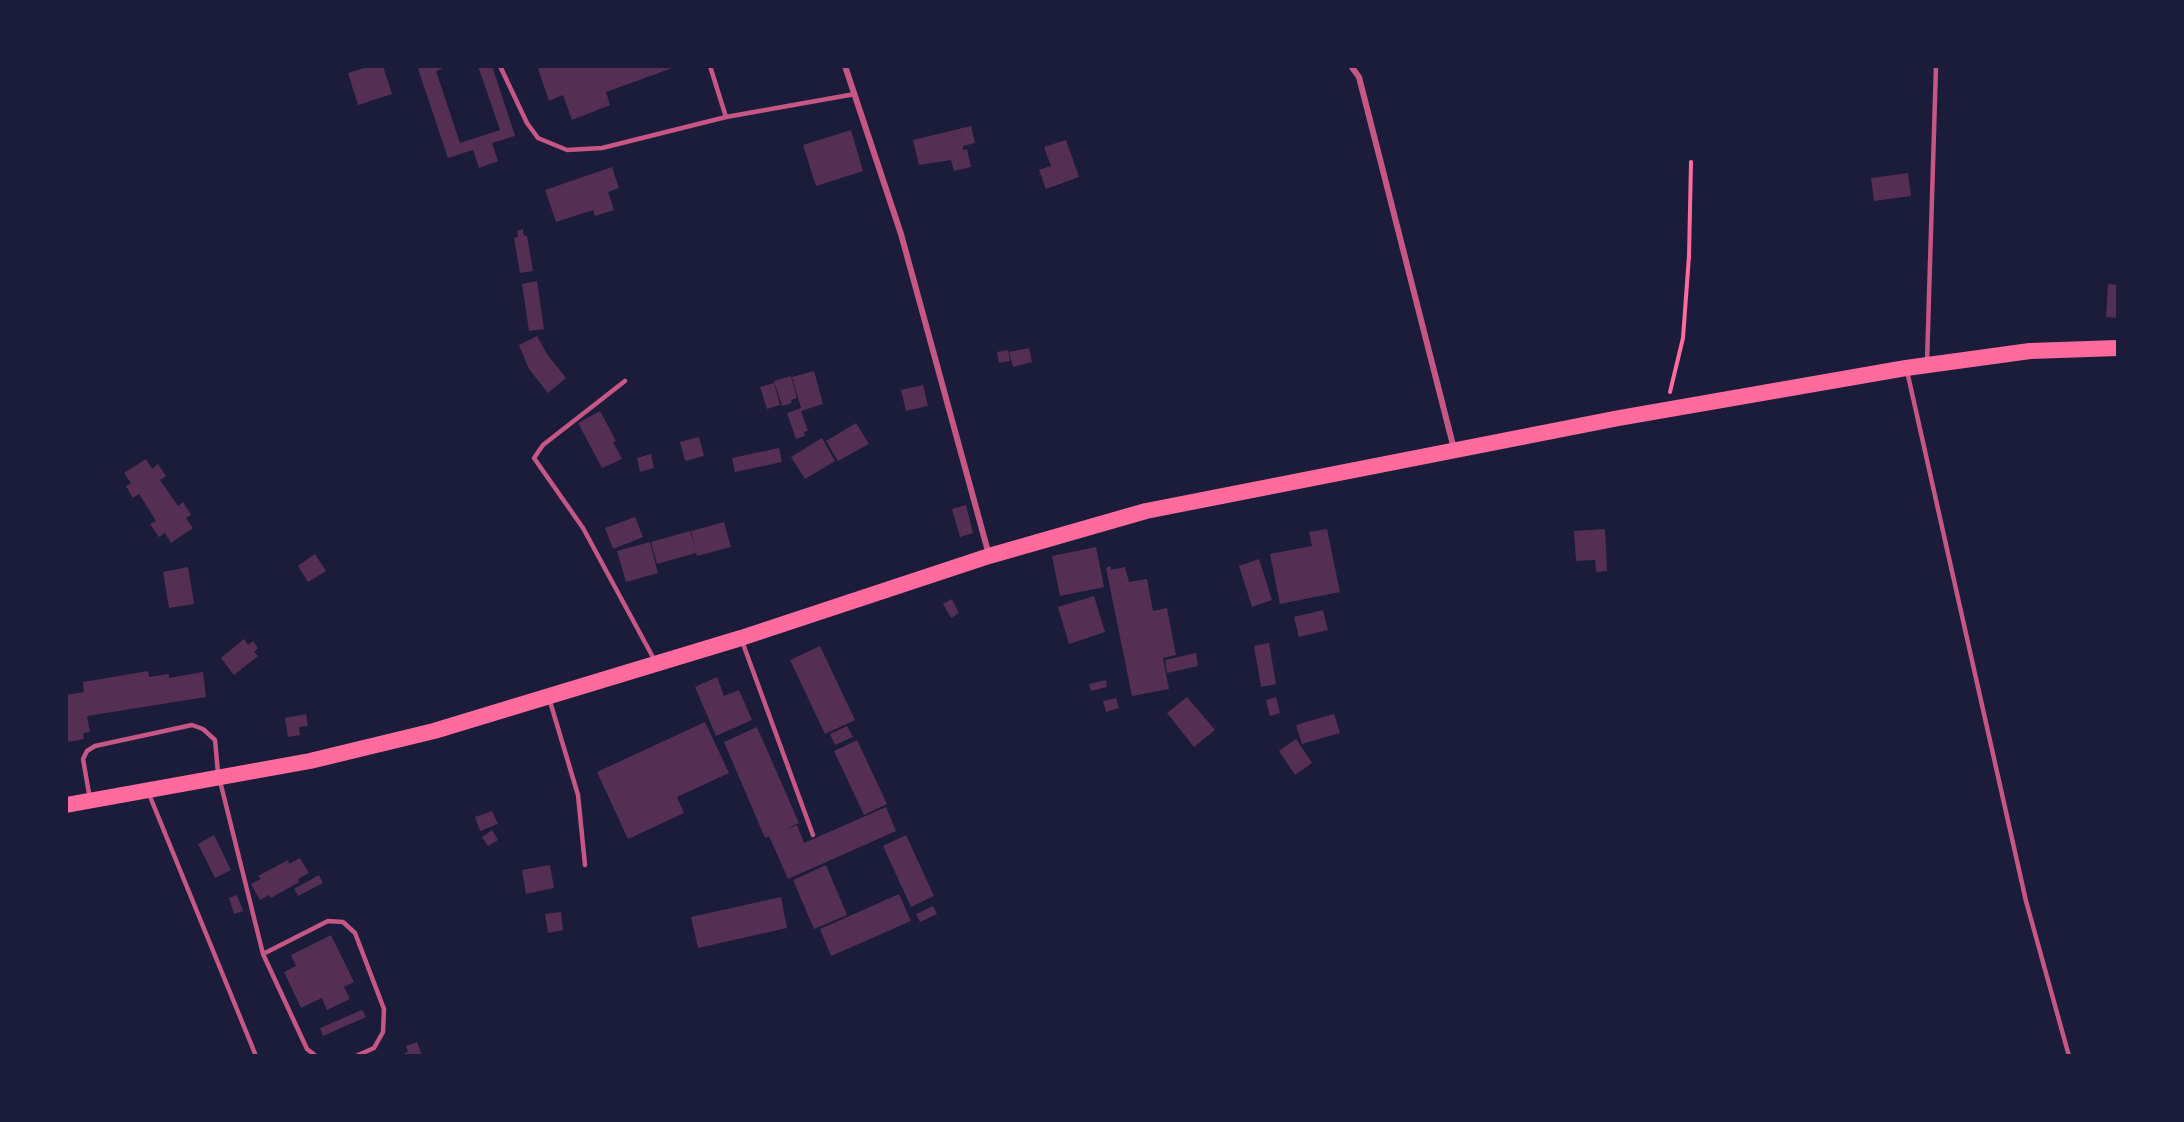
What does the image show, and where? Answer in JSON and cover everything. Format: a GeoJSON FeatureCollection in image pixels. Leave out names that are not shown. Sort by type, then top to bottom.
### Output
{"type":"FeatureCollection","features":[{"type":"Feature","properties":{"kind":"highway"},"geometry":{"type":"LineString","coordinates":[[66,805],[310,760],[434,731],[741,638],[989,556],[1146,511],[1666,410],[1927,364],[2030,351],[2118,348]]}},
{"type":"Feature","properties":{"kind":"street"},"geometry":{"type":"LineString","coordinates":[[845,66],[901,234],[989,556]]}},
{"type":"Feature","properties":{"kind":"street"},"geometry":{"type":"LineString","coordinates":[[1351,66],[1359,77],[1454,450]]}},
{"type":"Feature","properties":{"kind":"lane"},"geometry":{"type":"LineString","coordinates":[[500,66],[527,123],[538,138],[567,150],[602,148],[726,117],[855,94]]}},
{"type":"Feature","properties":{"kind":"lane"},"geometry":{"type":"LineString","coordinates":[[710,66],[726,117]]}},
{"type":"Feature","properties":{"kind":"lane"},"geometry":{"type":"LineString","coordinates":[[1927,364],[1936,66]]}},
{"type":"Feature","properties":{"kind":"lane"},"geometry":{"type":"LineString","coordinates":[[1906,368],[2026,901],[2069,1056]]}},
{"type":"Feature","properties":{"kind":"lane"},"geometry":{"type":"LineString","coordinates":[[625,381],[543,445],[534,458],[583,528],[656,663]]}},
{"type":"Feature","properties":{"kind":"lane"},"geometry":{"type":"LineString","coordinates":[[741,638],[813,835]]}},
{"type":"Feature","properties":{"kind":"lane"},"geometry":{"type":"LineString","coordinates":[[549,696],[578,795],[585,865]]}},
{"type":"Feature","properties":{"kind":"lane"},"geometry":{"type":"LineString","coordinates":[[90,800],[83,759],[87,751],[94,746],[192,725],[203,729],[215,740],[219,776],[263,954],[307,1049],[316,1056]]}},
{"type":"Feature","properties":{"kind":"lane"},"geometry":{"type":"LineString","coordinates":[[147,789],[256,1056]]}},
{"type":"Feature","properties":{"kind":"lane"},"geometry":{"type":"LineString","coordinates":[[263,954],[328,921],[343,922],[356,933],[384,1009],[383,1032],[374,1048],[356,1056]]}},
{"type":"Feature","properties":{"kind":"path"},"geometry":{"type":"LineString","coordinates":[[1666,410],[1683,338],[1689,256],[1691,162]]}},
{"type":"Feature","properties":{"kind":"building"},"geometry":{"type":"Polygon","coordinates":[[[371,66],[383,66],[392,94],[358,105],[348,73],[371,66]]]}},
{"type":"Feature","properties":{"kind":"building"},"geometry":{"type":"Polygon","coordinates":[[[417,66],[448,66],[436,71],[460,143],[500,130],[478,66],[492,66],[515,136],[492,143],[498,161],[479,168],[473,150],[448,158],[417,66]]]}},
{"type":"Feature","properties":{"kind":"building"},"geometry":{"type":"Polygon","coordinates":[[[537,66],[678,66],[606,92],[610,105],[572,120],[563,95],[549,101],[537,66]]]}},
{"type":"Feature","properties":{"kind":"building"},"geometry":{"type":"Polygon","coordinates":[[[971,126],[975,143],[963,146],[963,150],[967,149],[971,167],[954,171],[951,160],[919,165],[913,140],[971,126]]]}},
{"type":"Feature","properties":{"kind":"building"},"geometry":{"type":"Polygon","coordinates":[[[851,130],[863,171],[816,186],[803,145],[851,130]]]}},
{"type":"Feature","properties":{"kind":"building"},"geometry":{"type":"Polygon","coordinates":[[[1066,140],[1079,177],[1046,189],[1039,170],[1051,166],[1044,147],[1066,140]]]}},
{"type":"Feature","properties":{"kind":"building"},"geometry":{"type":"Polygon","coordinates":[[[612,167],[619,188],[608,192],[614,210],[595,216],[593,210],[556,222],[545,190],[612,167]]]}},
{"type":"Feature","properties":{"kind":"building"},"geometry":{"type":"Polygon","coordinates":[[[1908,173],[1911,196],[1874,201],[1871,178],[1908,173]]]}},
{"type":"Feature","properties":{"kind":"building"},"geometry":{"type":"Polygon","coordinates":[[[523,229],[524,236],[527,236],[533,271],[520,273],[514,238],[518,237],[517,231],[523,229]]]}},
{"type":"Feature","properties":{"kind":"building"},"geometry":{"type":"Polygon","coordinates":[[[537,281],[544,329],[529,331],[522,284],[537,281]]]}},
{"type":"Feature","properties":{"kind":"building"},"geometry":{"type":"Polygon","coordinates":[[[2108,284],[2118,285],[2118,318],[2106,317],[2108,284]]]}},
{"type":"Feature","properties":{"kind":"building"},"geometry":{"type":"Polygon","coordinates":[[[537,336],[547,354],[566,378],[548,393],[529,369],[519,345],[537,336]]]}},
{"type":"Feature","properties":{"kind":"building"},"geometry":{"type":"Polygon","coordinates":[[[1029,348],[1032,362],[1013,367],[1009,352],[1029,348]]]}},
{"type":"Feature","properties":{"kind":"building"},"geometry":{"type":"Polygon","coordinates":[[[1008,350],[1010,361],[999,363],[997,352],[1008,350]]]}},
{"type":"Feature","properties":{"kind":"building"},"geometry":{"type":"Polygon","coordinates":[[[814,371],[823,404],[801,411],[808,431],[804,432],[805,436],[796,439],[787,413],[801,408],[792,377],[814,371]]]}},
{"type":"Feature","properties":{"kind":"building"},"geometry":{"type":"Polygon","coordinates":[[[791,376],[797,398],[791,400],[792,403],[782,406],[774,381],[791,376]]]}},
{"type":"Feature","properties":{"kind":"building"},"geometry":{"type":"Polygon","coordinates":[[[774,383],[780,405],[767,409],[760,387],[774,383]]]}},
{"type":"Feature","properties":{"kind":"building"},"geometry":{"type":"Polygon","coordinates":[[[923,385],[928,406],[906,411],[901,390],[923,385]]]}},
{"type":"Feature","properties":{"kind":"building"},"geometry":{"type":"Polygon","coordinates":[[[600,411],[616,441],[613,442],[622,459],[602,468],[578,423],[600,411]]]}},
{"type":"Feature","properties":{"kind":"building"},"geometry":{"type":"Polygon","coordinates":[[[856,423],[869,444],[838,461],[826,441],[856,423]]]}},
{"type":"Feature","properties":{"kind":"building"},"geometry":{"type":"Polygon","coordinates":[[[699,437],[704,456],[685,461],[680,442],[699,437]]]}},
{"type":"Feature","properties":{"kind":"building"},"geometry":{"type":"Polygon","coordinates":[[[822,438],[835,461],[805,479],[791,457],[822,438]]]}},
{"type":"Feature","properties":{"kind":"building"},"geometry":{"type":"Polygon","coordinates":[[[779,448],[782,462],[735,472],[732,458],[779,448]]]}},
{"type":"Feature","properties":{"kind":"building"},"geometry":{"type":"Polygon","coordinates":[[[651,454],[654,468],[640,472],[637,458],[651,454]]]}},
{"type":"Feature","properties":{"kind":"building"},"geometry":{"type":"Polygon","coordinates":[[[146,459],[152,469],[158,464],[166,476],[160,480],[178,506],[183,502],[191,515],[186,518],[193,528],[171,543],[165,533],[159,537],[150,524],[156,521],[139,494],[133,498],[126,486],[131,483],[124,473],[146,459]]]}},
{"type":"Feature","properties":{"kind":"building"},"geometry":{"type":"Polygon","coordinates":[[[966,505],[973,533],[960,537],[952,509],[966,505]]]}},
{"type":"Feature","properties":{"kind":"building"},"geometry":{"type":"Polygon","coordinates":[[[635,517],[643,537],[613,549],[605,528],[635,517]]]}},
{"type":"Feature","properties":{"kind":"building"},"geometry":{"type":"Polygon","coordinates":[[[724,522],[731,547],[697,556],[696,553],[657,564],[651,542],[690,531],[696,550],[691,531],[724,522]]]}},
{"type":"Feature","properties":{"kind":"building"},"geometry":{"type":"Polygon","coordinates":[[[1327,529],[1340,592],[1280,604],[1270,554],[1312,546],[1309,532],[1327,529]]]}},
{"type":"Feature","properties":{"kind":"building"},"geometry":{"type":"Polygon","coordinates":[[[1605,529],[1607,571],[1596,572],[1595,560],[1576,561],[1574,531],[1605,529]]]}},
{"type":"Feature","properties":{"kind":"building"},"geometry":{"type":"Polygon","coordinates":[[[650,542],[658,573],[626,582],[617,551],[650,542]]]}},
{"type":"Feature","properties":{"kind":"building"},"geometry":{"type":"Polygon","coordinates":[[[1096,547],[1104,587],[1060,596],[1052,556],[1096,547]]]}},
{"type":"Feature","properties":{"kind":"building"},"geometry":{"type":"Polygon","coordinates":[[[315,554],[326,571],[308,582],[298,566],[315,554]]]}},
{"type":"Feature","properties":{"kind":"building"},"geometry":{"type":"Polygon","coordinates":[[[1259,559],[1272,600],[1252,607],[1239,566],[1259,559]]]}},
{"type":"Feature","properties":{"kind":"building"},"geometry":{"type":"Polygon","coordinates":[[[1111,566],[1111,570],[1125,567],[1129,582],[1147,579],[1153,611],[1167,608],[1176,655],[1163,658],[1169,689],[1132,696],[1106,568],[1111,566]]]}},
{"type":"Feature","properties":{"kind":"building"},"geometry":{"type":"Polygon","coordinates":[[[188,567],[194,604],[169,608],[163,572],[188,567]]]}},
{"type":"Feature","properties":{"kind":"building"},"geometry":{"type":"Polygon","coordinates":[[[1094,596],[1105,632],[1069,644],[1058,607],[1094,596]]]}},
{"type":"Feature","properties":{"kind":"building"},"geometry":{"type":"Polygon","coordinates":[[[952,599],[959,613],[951,618],[943,604],[952,599]]]}},
{"type":"Feature","properties":{"kind":"building"},"geometry":{"type":"Polygon","coordinates":[[[1323,610],[1328,630],[1299,637],[1294,617],[1323,610]]]}},
{"type":"Feature","properties":{"kind":"building"},"geometry":{"type":"Polygon","coordinates":[[[244,639],[248,645],[253,641],[258,648],[254,652],[258,656],[234,675],[221,658],[244,639]]]}},
{"type":"Feature","properties":{"kind":"building"},"geometry":{"type":"Polygon","coordinates":[[[1269,643],[1276,684],[1261,687],[1254,646],[1269,643]]]}},
{"type":"Feature","properties":{"kind":"building"},"geometry":{"type":"Polygon","coordinates":[[[820,646],[855,720],[825,734],[790,660],[820,646]]]}},
{"type":"Feature","properties":{"kind":"building"},"geometry":{"type":"Polygon","coordinates":[[[1196,653],[1198,666],[1167,673],[1165,660],[1196,653]]]}},
{"type":"Feature","properties":{"kind":"building"},"geometry":{"type":"Polygon","coordinates":[[[148,671],[149,677],[169,674],[169,678],[203,672],[206,697],[87,716],[90,732],[83,733],[84,739],[68,742],[66,695],[84,692],[83,682],[148,671]]]}},
{"type":"Feature","properties":{"kind":"building"},"geometry":{"type":"Polygon","coordinates":[[[717,677],[724,696],[739,690],[752,720],[716,736],[695,687],[717,677]]]}},
{"type":"Feature","properties":{"kind":"building"},"geometry":{"type":"Polygon","coordinates":[[[1106,680],[1107,687],[1091,691],[1089,684],[1106,680]]]}},
{"type":"Feature","properties":{"kind":"building"},"geometry":{"type":"Polygon","coordinates":[[[1187,697],[1215,730],[1194,747],[1167,713],[1187,697]]]}},
{"type":"Feature","properties":{"kind":"building"},"geometry":{"type":"Polygon","coordinates":[[[1276,697],[1280,713],[1270,716],[1266,700],[1276,697]]]}},
{"type":"Feature","properties":{"kind":"building"},"geometry":{"type":"Polygon","coordinates":[[[1116,698],[1119,708],[1106,712],[1103,701],[1116,698]]]}},
{"type":"Feature","properties":{"kind":"building"},"geometry":{"type":"Polygon","coordinates":[[[306,714],[308,726],[299,727],[300,735],[288,737],[285,718],[306,714]]]}},
{"type":"Feature","properties":{"kind":"building"},"geometry":{"type":"Polygon","coordinates":[[[1334,714],[1340,733],[1302,744],[1296,725],[1334,714]]]}},
{"type":"Feature","properties":{"kind":"building"},"geometry":{"type":"Polygon","coordinates":[[[705,722],[729,773],[677,797],[684,813],[628,839],[597,772],[705,722]]]}},
{"type":"Feature","properties":{"kind":"building"},"geometry":{"type":"Polygon","coordinates":[[[847,726],[853,737],[835,745],[830,734],[847,726]]]}},
{"type":"Feature","properties":{"kind":"building"},"geometry":{"type":"Polygon","coordinates":[[[757,727],[799,823],[786,829],[797,825],[804,843],[886,807],[896,831],[788,879],[769,836],[765,838],[724,742],[757,727]]]}},
{"type":"Feature","properties":{"kind":"building"},"geometry":{"type":"Polygon","coordinates":[[[1296,739],[1312,763],[1295,775],[1279,751],[1296,739]]]}},
{"type":"Feature","properties":{"kind":"building"},"geometry":{"type":"Polygon","coordinates":[[[857,740],[887,804],[864,815],[834,751],[857,740]]]}},
{"type":"Feature","properties":{"kind":"building"},"geometry":{"type":"Polygon","coordinates":[[[492,811],[498,824],[480,831],[475,817],[492,811]]]}},
{"type":"Feature","properties":{"kind":"building"},"geometry":{"type":"Polygon","coordinates":[[[492,830],[498,840],[488,846],[482,837],[492,830]]]}},
{"type":"Feature","properties":{"kind":"building"},"geometry":{"type":"Polygon","coordinates":[[[214,835],[231,870],[215,878],[198,844],[214,835]]]}},
{"type":"Feature","properties":{"kind":"building"},"geometry":{"type":"Polygon","coordinates":[[[906,835],[934,896],[911,907],[883,846],[906,835]]]}},
{"type":"Feature","properties":{"kind":"building"},"geometry":{"type":"Polygon","coordinates":[[[300,858],[309,873],[298,879],[299,882],[271,898],[269,895],[260,900],[251,884],[261,879],[258,876],[288,860],[289,864],[300,858]]]}},
{"type":"Feature","properties":{"kind":"building"},"geometry":{"type":"Polygon","coordinates":[[[550,865],[554,888],[526,894],[522,870],[550,865]]]}},
{"type":"Feature","properties":{"kind":"building"},"geometry":{"type":"Polygon","coordinates":[[[826,865],[847,915],[814,929],[793,880],[826,865]]]}},
{"type":"Feature","properties":{"kind":"building"},"geometry":{"type":"Polygon","coordinates":[[[319,875],[323,883],[298,896],[294,889],[319,875]]]}},
{"type":"Feature","properties":{"kind":"building"},"geometry":{"type":"Polygon","coordinates":[[[899,894],[911,921],[831,956],[820,929],[899,894]]]}},
{"type":"Feature","properties":{"kind":"building"},"geometry":{"type":"Polygon","coordinates":[[[237,895],[243,911],[234,914],[229,898],[237,895]]]}},
{"type":"Feature","properties":{"kind":"building"},"geometry":{"type":"Polygon","coordinates":[[[781,897],[787,928],[698,948],[691,917],[781,897]]]}},
{"type":"Feature","properties":{"kind":"building"},"geometry":{"type":"Polygon","coordinates":[[[933,906],[937,914],[920,922],[916,914],[933,906]]]}},
{"type":"Feature","properties":{"kind":"building"},"geometry":{"type":"Polygon","coordinates":[[[561,912],[563,930],[548,933],[545,914],[561,912]]]}},
{"type":"Feature","properties":{"kind":"building"},"geometry":{"type":"Polygon","coordinates":[[[331,935],[354,982],[344,987],[350,999],[327,1010],[322,998],[301,1008],[284,972],[296,966],[291,955],[331,935]]]}},
{"type":"Feature","properties":{"kind":"building"},"geometry":{"type":"Polygon","coordinates":[[[362,1010],[366,1017],[323,1036],[320,1028],[362,1010]]]}},
{"type":"Feature","properties":{"kind":"building"},"geometry":{"type":"Polygon","coordinates":[[[417,1042],[422,1056],[398,1056],[408,1052],[406,1046],[417,1042]]]}}]}
